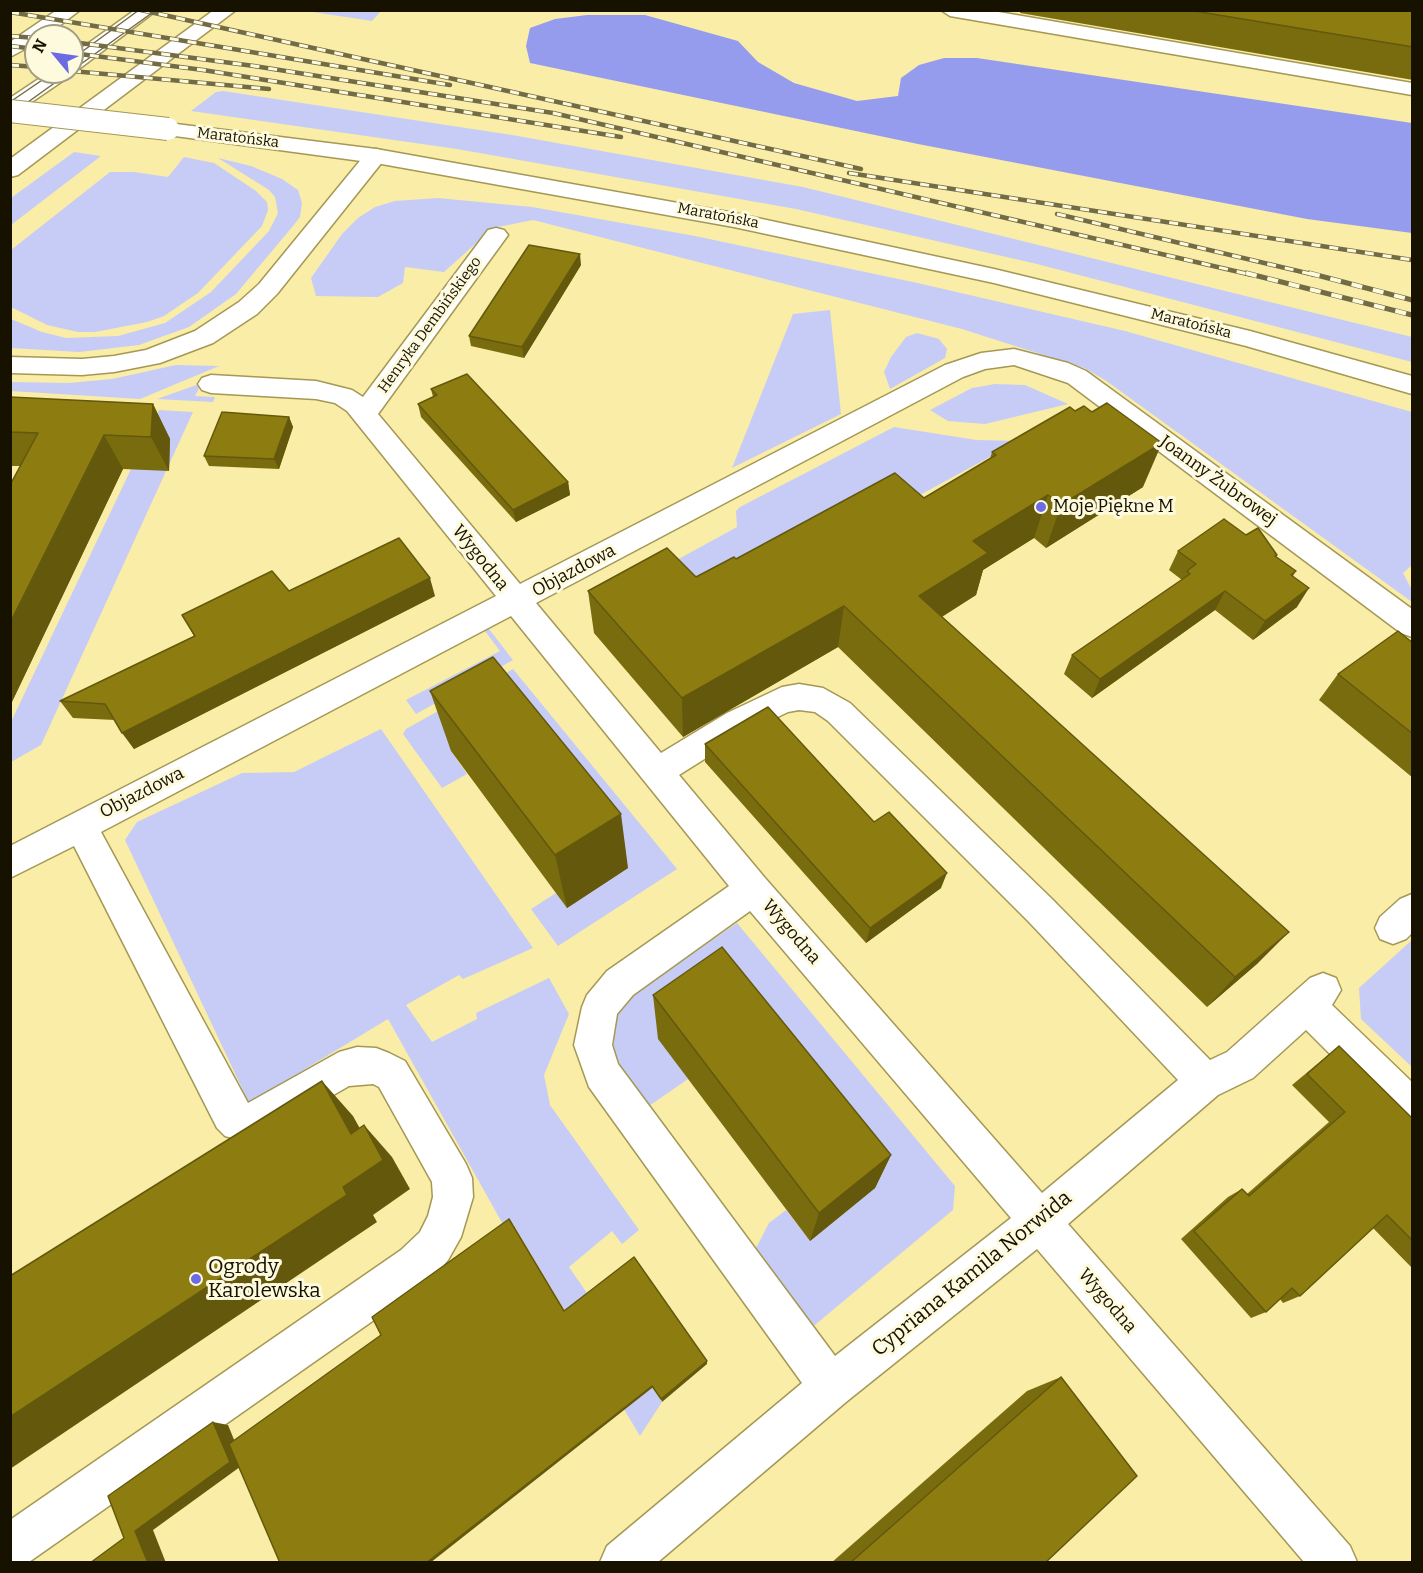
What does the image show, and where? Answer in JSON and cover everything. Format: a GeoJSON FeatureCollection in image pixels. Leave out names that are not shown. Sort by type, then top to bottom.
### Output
{"type":"FeatureCollection","features":[{"type":"Feature","properties":{"kind":"street"},"geometry":{"type":"LineString","coordinates":[[10,51],[71,10]]}},
{"type":"Feature","properties":{"kind":"street"},"geometry":{"type":"LineString","coordinates":[[84,56],[148,10]]}},
{"type":"Feature","properties":{"kind":"street"},"geometry":{"type":"LineString","coordinates":[[11,170],[227,10]]}},
{"type":"Feature","properties":{"kind":"street"},"geometry":{"type":"LineString","coordinates":[[950,10],[1413,89]]}},
{"type":"Feature","properties":{"kind":"street"},"geometry":{"type":"LineString","coordinates":[[10,109],[46,84]]}},
{"type":"Feature","properties":{"kind":"street","name":"Maratońska"},"geometry":{"type":"LineString","coordinates":[[10,109],[376,156],[613,196],[833,240],[1164,317],[1413,385]]}},
{"type":"Feature","properties":{"kind":"street"},"geometry":{"type":"LineString","coordinates":[[10,365],[82,367],[114,364],[151,357],[204,337],[248,308],[268,289],[376,156]]}},
{"type":"Feature","properties":{"kind":"street","name":"Henryka Dembińskiego"},"geometry":{"type":"LineString","coordinates":[[364,416],[496,235]]}},
{"type":"Feature","properties":{"kind":"street","name":"Objazdowa"},"geometry":{"type":"LineString","coordinates":[[10,862],[515,602],[954,371],[981,361],[1014,357]]}},
{"type":"Feature","properties":{"kind":"street","name":"Joanny Żubrowej"},"geometry":{"type":"LineString","coordinates":[[1014,357],[1059,369],[1077,377],[1413,625]]}},
{"type":"Feature","properties":{"kind":"street","name":"Wygodna"},"geometry":{"type":"LineString","coordinates":[[210,384],[316,390],[343,396],[364,416],[753,888],[1334,1563]]}},
{"type":"Feature","properties":{"kind":"street"},"geometry":{"type":"LineString","coordinates":[[657,772],[738,722],[782,700],[799,697],[823,701],[839,712],[1041,910],[1205,1082]]}},
{"type":"Feature","properties":{"kind":"street"},"geometry":{"type":"LineString","coordinates":[[10,1548],[417,1264],[434,1246],[447,1223],[453,1197],[452,1178],[392,1074],[382,1069],[357,1065],[339,1071],[250,1124],[239,1122],[231,1114],[80,825]]}},
{"type":"Feature","properties":{"kind":"street"},"geometry":{"type":"LineString","coordinates":[[753,888],[620,983],[600,1007],[592,1045],[602,1074],[831,1387]]}},
{"type":"Feature","properties":{"kind":"street","name":"Cypriana Kamila Norwida"},"geometry":{"type":"LineString","coordinates":[[622,1563],[831,1387],[1040,1221],[1205,1082],[1240,1065],[1315,998],[1413,1108]]}},
{"type":"Feature","properties":{"kind":"street"},"geometry":{"type":"LineString","coordinates":[[244,1156],[382,1069]]}},
{"type":"Feature","properties":{"kind":"shaded area"},"geometry":{"type":"Polygon","coordinates":[[[316,10],[381,11],[372,21],[313,12],[316,10]]]}},
{"type":"Feature","properties":{"kind":"shaded area"},"geometry":{"type":"Polygon","coordinates":[[[587,15],[645,15],[738,41],[758,62],[794,83],[857,101],[898,96],[901,78],[919,65],[944,58],[977,58],[1412,123],[1412,233],[1307,219],[918,144],[530,63],[526,46],[530,28],[555,19],[587,15]]]}},
{"type":"Feature","properties":{"kind":"shaded area"},"geometry":{"type":"Polygon","coordinates":[[[223,91],[512,135],[803,187],[1412,337],[1412,362],[1037,264],[796,209],[457,149],[191,111],[216,92],[223,91]]]}},
{"type":"Feature","properties":{"kind":"shaded area"},"geometry":{"type":"Polygon","coordinates":[[[74,152],[101,156],[11,225],[11,198],[74,152]]]}},
{"type":"Feature","properties":{"kind":"shaded area"},"geometry":{"type":"Polygon","coordinates":[[[184,157],[214,163],[256,191],[267,202],[268,210],[262,226],[198,293],[164,316],[147,322],[95,332],[78,332],[47,325],[11,307],[11,250],[110,172],[134,172],[168,177],[184,157]]]}},
{"type":"Feature","properties":{"kind":"shaded area"},"geometry":{"type":"Polygon","coordinates":[[[218,158],[251,166],[282,179],[298,190],[302,203],[300,217],[236,294],[189,327],[139,345],[79,352],[11,348],[11,319],[42,332],[66,338],[118,336],[165,323],[211,292],[269,231],[278,213],[275,197],[269,190],[218,158]]]}},
{"type":"Feature","properties":{"kind":"shaded area"},"geometry":{"type":"Polygon","coordinates":[[[438,198],[532,207],[695,236],[922,284],[1125,331],[1412,412],[1412,565],[1403,573],[1412,590],[1412,602],[1105,380],[1084,368],[962,329],[533,220],[493,228],[444,272],[405,267],[403,283],[378,297],[316,296],[311,278],[342,234],[358,218],[375,207],[395,201],[438,198]]]}},
{"type":"Feature","properties":{"kind":"shaded area"},"geometry":{"type":"Polygon","coordinates":[[[830,310],[841,414],[732,468],[793,314],[830,310]]]}},
{"type":"Feature","properties":{"kind":"shaded area"},"geometry":{"type":"Polygon","coordinates":[[[917,333],[939,339],[947,349],[945,358],[890,389],[884,372],[891,357],[906,337],[917,333]]]}},
{"type":"Feature","properties":{"kind":"shaded area"},"geometry":{"type":"Polygon","coordinates":[[[176,365],[219,366],[140,399],[11,391],[11,382],[69,383],[112,379],[176,365]]]}},
{"type":"Feature","properties":{"kind":"shaded area"},"geometry":{"type":"Polygon","coordinates":[[[202,383],[195,396],[215,397],[213,402],[157,399],[202,383]]]}},
{"type":"Feature","properties":{"kind":"shaded area"},"geometry":{"type":"Polygon","coordinates":[[[995,384],[1025,385],[1068,404],[985,424],[948,421],[930,410],[972,388],[995,384]]]}},
{"type":"Feature","properties":{"kind":"shaded area"},"geometry":{"type":"Polygon","coordinates":[[[159,410],[193,412],[41,745],[11,762],[10,724],[159,410]]]}},
{"type":"Feature","properties":{"kind":"shaded area"},"geometry":{"type":"Polygon","coordinates":[[[894,427],[976,440],[1019,441],[696,617],[653,573],[737,527],[736,511],[740,507],[894,427]]]}},
{"type":"Feature","properties":{"kind":"shaded area"},"geometry":{"type":"Polygon","coordinates":[[[489,629],[513,660],[416,714],[406,700],[500,651],[485,631],[489,629]]]}},
{"type":"Feature","properties":{"kind":"shaded area"},"geometry":{"type":"Polygon","coordinates":[[[513,669],[677,869],[558,946],[531,909],[556,893],[567,907],[628,868],[451,751],[467,774],[442,788],[403,734],[406,729],[513,669]]]}},
{"type":"Feature","properties":{"kind":"shaded area"},"geometry":{"type":"Polygon","coordinates":[[[381,729],[533,948],[463,979],[459,975],[406,1005],[432,1042],[477,1019],[476,1013],[549,978],[569,1014],[544,1075],[550,1105],[639,1230],[622,1244],[612,1231],[569,1267],[662,1402],[640,1436],[513,1224],[505,1228],[388,1019],[249,1103],[125,840],[137,822],[242,773],[294,772],[381,729]]]}},
{"type":"Feature","properties":{"kind":"shaded area"},"geometry":{"type":"Polygon","coordinates":[[[737,923],[955,1186],[953,1210],[810,1329],[755,1250],[769,1223],[786,1210],[810,1241],[659,1039],[688,1079],[649,1106],[621,1067],[614,1051],[612,1023],[628,998],[737,923]]]}},
{"type":"Feature","properties":{"kind":"shaded area"},"geometry":{"type":"Polygon","coordinates":[[[1412,940],[1412,1067],[1361,1019],[1359,988],[1412,940]]]}},
{"type":"Feature","properties":{"kind":"building"},"geometry":{"type":"Polygon","coordinates":[[[1188,10],[1413,10],[1413,47],[1188,10]]]}},
{"type":"Feature","properties":{"kind":"building"},"geometry":{"type":"Polygon","coordinates":[[[529,245],[580,254],[522,347],[469,336],[529,245]]]}},
{"type":"Feature","properties":{"kind":"building"},"geometry":{"type":"Polygon","coordinates":[[[467,374],[568,482],[513,510],[418,404],[437,395],[431,389],[467,374]]]}},
{"type":"Feature","properties":{"kind":"building"},"geometry":{"type":"Polygon","coordinates":[[[10,397],[153,404],[151,437],[104,435],[10,623],[10,485],[38,433],[10,432],[10,397]]]}},
{"type":"Feature","properties":{"kind":"building"},"geometry":{"type":"Polygon","coordinates":[[[1107,403],[1162,443],[1061,505],[1048,495],[973,541],[988,553],[919,596],[1289,932],[1235,977],[844,606],[682,698],[588,591],[667,548],[696,577],[734,557],[736,559],[895,473],[924,498],[996,455],[992,452],[1070,407],[1075,411],[1084,406],[1092,412],[1107,403]]]}},
{"type":"Feature","properties":{"kind":"building"},"geometry":{"type":"Polygon","coordinates":[[[222,412],[289,417],[274,459],[204,456],[222,412]]]}},
{"type":"Feature","properties":{"kind":"building"},"geometry":{"type":"Polygon","coordinates":[[[1224,519],[1246,535],[1258,528],[1277,555],[1275,556],[1296,571],[1291,575],[1309,588],[1265,621],[1225,591],[1100,679],[1072,655],[1190,574],[1187,571],[1196,564],[1178,551],[1224,519]]]}},
{"type":"Feature","properties":{"kind":"building"},"geometry":{"type":"Polygon","coordinates":[[[399,538],[430,578],[122,733],[105,704],[60,701],[195,636],[182,615],[272,571],[289,591],[399,538]]]}},
{"type":"Feature","properties":{"kind":"building"},"geometry":{"type":"Polygon","coordinates":[[[1398,631],[1413,643],[1413,734],[1338,674],[1398,631]]]}},
{"type":"Feature","properties":{"kind":"building"},"geometry":{"type":"Polygon","coordinates":[[[493,657],[621,814],[555,855],[430,691],[493,657]]]}},
{"type":"Feature","properties":{"kind":"building"},"geometry":{"type":"Polygon","coordinates":[[[768,707],[874,822],[889,812],[947,873],[870,928],[705,744],[768,707]]]}},
{"type":"Feature","properties":{"kind":"building"},"geometry":{"type":"Polygon","coordinates":[[[722,947],[891,1155],[819,1213],[653,995],[722,947]]]}},
{"type":"Feature","properties":{"kind":"building"},"geometry":{"type":"Polygon","coordinates":[[[1339,1046],[1413,1119],[1413,1241],[1387,1215],[1300,1296],[1292,1288],[1266,1312],[1194,1231],[1242,1189],[1249,1196],[1345,1112],[1307,1074],[1339,1046]]]}},
{"type":"Feature","properties":{"kind":"building"},"geometry":{"type":"Polygon","coordinates":[[[322,1081],[351,1134],[364,1125],[383,1160],[343,1187],[347,1195],[10,1417],[10,1276],[322,1081]]]}},
{"type":"Feature","properties":{"kind":"building"},"geometry":{"type":"Polygon","coordinates":[[[509,1219],[564,1311],[634,1257],[707,1361],[661,1399],[652,1386],[426,1563],[280,1563],[229,1444],[381,1335],[372,1317],[509,1219]]]}},
{"type":"Feature","properties":{"kind":"building"},"geometry":{"type":"Polygon","coordinates":[[[1061,1377],[1137,1476],[1045,1563],[850,1563],[1061,1377]]]}},
{"type":"Feature","properties":{"kind":"building"},"geometry":{"type":"Polygon","coordinates":[[[213,1422],[230,1462],[135,1531],[148,1563],[90,1563],[124,1538],[108,1496],[213,1422]]]}},
{"type":"Feature","properties":{"kind":"tram line"},"geometry":{"type":"LineString","coordinates":[[84,50],[139,10]]}},
{"type":"Feature","properties":{"kind":"tram line"},"geometry":{"type":"LineString","coordinates":[[10,115],[156,10]]}},
{"type":"Feature","properties":{"kind":"tram line"},"geometry":{"type":"LineString","coordinates":[[10,102],[36,84]]}},
{"type":"Feature","properties":{"kind":"railway"},"geometry":{"type":"LineString","coordinates":[[141,10],[861,169]]}},
{"type":"Feature","properties":{"kind":"railway"},"geometry":{"type":"LineString","coordinates":[[10,12],[450,85]]}},
{"type":"Feature","properties":{"kind":"railway"},"geometry":{"type":"LineString","coordinates":[[10,36],[24,37]]}},
{"type":"Feature","properties":{"kind":"railway"},"geometry":{"type":"LineString","coordinates":[[84,44],[254,66],[553,113],[1252,275]]}},
{"type":"Feature","properties":{"kind":"railway"},"geometry":{"type":"LineString","coordinates":[[10,46],[24,48]]}},
{"type":"Feature","properties":{"kind":"railway"},"geometry":{"type":"LineString","coordinates":[[84,55],[203,70],[621,137]]}},
{"type":"Feature","properties":{"kind":"railway"},"geometry":{"type":"LineString","coordinates":[[10,65],[24,66]]}},
{"type":"Feature","properties":{"kind":"railway"},"geometry":{"type":"LineString","coordinates":[[84,72],[269,89]]}},
{"type":"Feature","properties":{"kind":"railway"},"geometry":{"type":"LineString","coordinates":[[849,173],[1412,260]]}},
{"type":"Feature","properties":{"kind":"railway"},"geometry":{"type":"LineString","coordinates":[[1057,214],[1315,275]]}},
{"type":"Feature","properties":{"kind":"railway"},"geometry":{"type":"LineString","coordinates":[[1246,273],[1412,315]]}},
{"type":"Feature","properties":{"kind":"railway"},"geometry":{"type":"LineString","coordinates":[[1309,273],[1412,300]]}},
{"type":"Feature","properties":{"kind":"place","name":"Moje Piękne M"},"geometry":{"type":"Point","coordinates":[1041,507]}},
{"type":"Feature","properties":{"kind":"place","name":"Ogrody Karolewska"},"geometry":{"type":"Point","coordinates":[196,1279]}}]}
